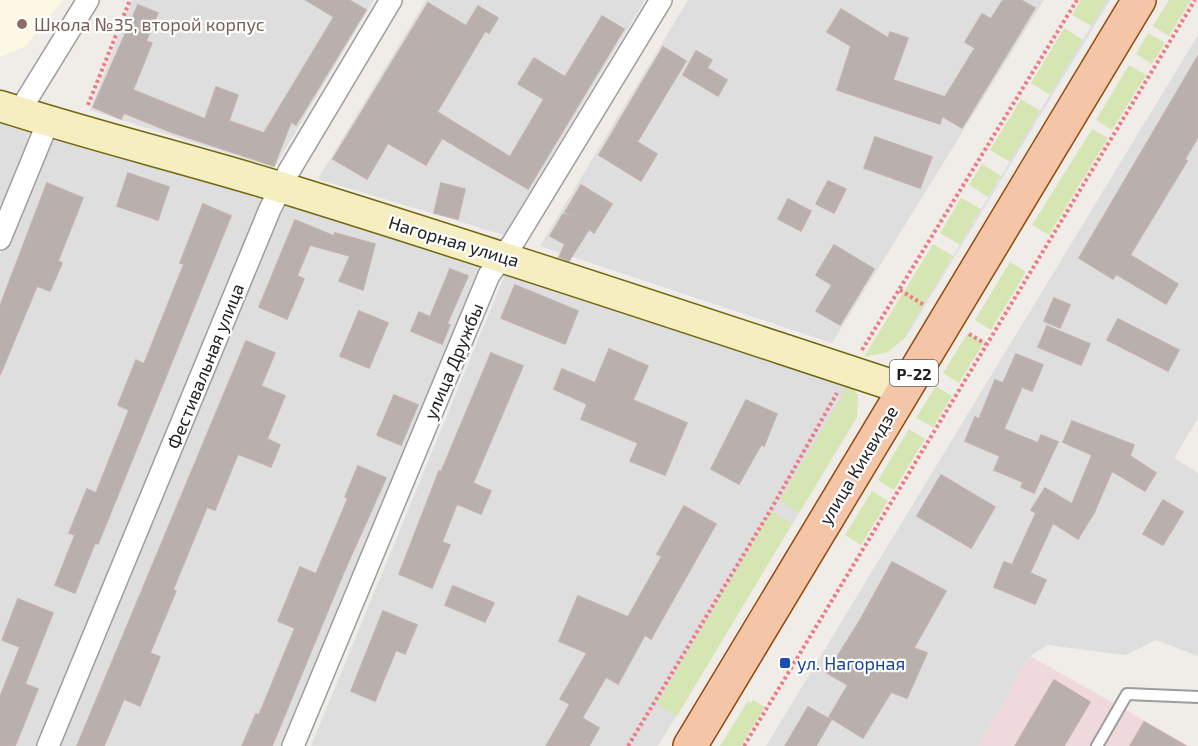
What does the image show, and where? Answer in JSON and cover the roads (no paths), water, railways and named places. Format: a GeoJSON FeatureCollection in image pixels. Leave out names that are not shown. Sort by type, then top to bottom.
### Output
{"type":"FeatureCollection","features":[{"type":"Feature","properties":{"kind":"main road","name":"улица Киквидзе"},"geometry":{"type":"LineString","coordinates":[[690,746],[1139,0]]}},
{"type":"Feature","properties":{"kind":"street"},"geometry":{"type":"LineString","coordinates":[[9,109],[88,0]]}},
{"type":"Feature","properties":{"kind":"street","name":"Фестивальная улица"},"geometry":{"type":"LineString","coordinates":[[48,746],[280,187],[391,0]]}},
{"type":"Feature","properties":{"kind":"street","name":"улица Дружбы"},"geometry":{"type":"LineString","coordinates":[[293,746],[489,275],[661,0]]}},
{"type":"Feature","properties":{"kind":"street","name":"Нагорная улица"},"geometry":{"type":"LineString","coordinates":[[9,109],[280,187],[503,256],[904,389]]}},
{"type":"Feature","properties":{"kind":"street"},"geometry":{"type":"LineString","coordinates":[[0,239],[48,122]]}},
{"type":"Feature","properties":{"kind":"lane"},"geometry":{"type":"LineString","coordinates":[[1097,746],[1127,694],[1198,697]]}},
{"type":"Feature","properties":{"kind":"place","name":"Школа №35, второй корпус"},"geometry":{"type":"Point","coordinates":[22,24]}},
{"type":"Feature","properties":{"kind":"place","name":"ул. Нагорная"},"geometry":{"type":"Point","coordinates":[785,663]}}]}
